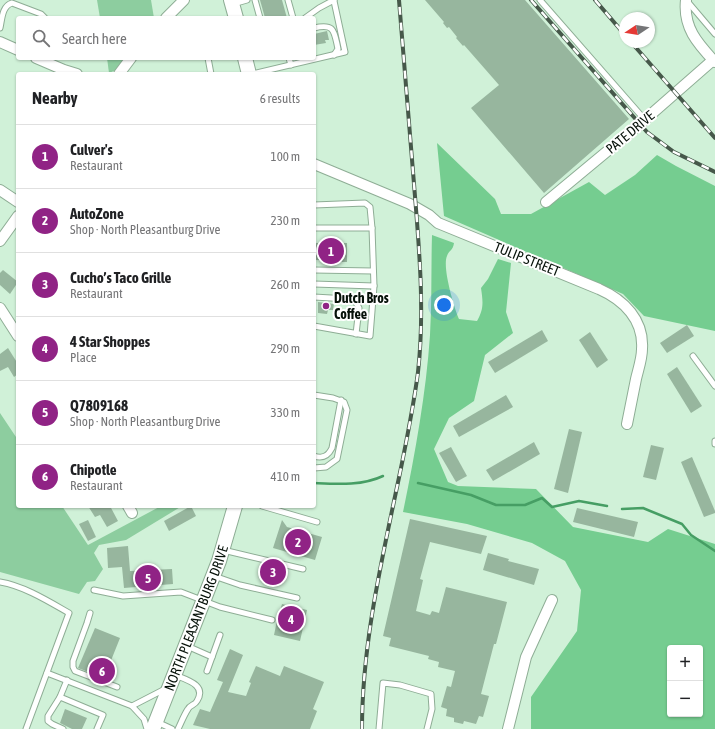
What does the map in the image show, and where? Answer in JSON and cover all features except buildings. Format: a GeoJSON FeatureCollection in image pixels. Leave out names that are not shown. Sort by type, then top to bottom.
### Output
{"type":"FeatureCollection","features":[{"type":"Feature","properties":{"kind":"main road"},"geometry":{"type":"LineString","coordinates":[[232,2],[236,16]]}},
{"type":"Feature","properties":{"kind":"main road"},"geometry":{"type":"LineString","coordinates":[[246,60],[248,72]]}},
{"type":"Feature","properties":{"kind":"main road","name":"NORTH PLEASANTBURG DRIVE"},"geometry":{"type":"LineString","coordinates":[[152,727],[204,601],[234,508]]}},
{"type":"Feature","properties":{"kind":"street"},"geometry":{"type":"LineString","coordinates":[[168,16],[184,0]]}},
{"type":"Feature","properties":{"kind":"street"},"geometry":{"type":"LineString","coordinates":[[686,0],[686,18],[689,28],[714,61]]}},
{"type":"Feature","properties":{"kind":"street"},"geometry":{"type":"LineString","coordinates":[[0,42],[16,49]]}},
{"type":"Feature","properties":{"kind":"street"},"geometry":{"type":"LineString","coordinates":[[41,60],[70,72]]}},
{"type":"Feature","properties":{"kind":"street"},"geometry":{"type":"LineString","coordinates":[[120,72],[130,60]]}},
{"type":"Feature","properties":{"kind":"street","name":"PATE DRIVE"},"geometry":{"type":"LineString","coordinates":[[546,202],[714,61]]}},
{"type":"Feature","properties":{"kind":"street","name":"TULIP STREET"},"geometry":{"type":"LineString","coordinates":[[316,165],[410,204],[429,215],[438,223],[599,289],[619,299],[635,318],[642,342],[642,355],[627,424]]}},
{"type":"Feature","properties":{"kind":"street"},"geometry":{"type":"LineString","coordinates":[[0,190],[16,201]]}},
{"type":"Feature","properties":{"kind":"street"},"geometry":{"type":"LineString","coordinates":[[0,241],[16,219]]}},
{"type":"Feature","properties":{"kind":"street"},"geometry":{"type":"LineString","coordinates":[[0,308],[16,333]]}},
{"type":"Feature","properties":{"kind":"street"},"geometry":{"type":"LineString","coordinates":[[508,729],[526,657],[552,600]]}},
{"type":"Feature","properties":{"kind":"lane"},"geometry":{"type":"LineString","coordinates":[[232,2],[247,0]]}},
{"type":"Feature","properties":{"kind":"lane"},"geometry":{"type":"LineString","coordinates":[[288,0],[288,10],[292,16]]}},
{"type":"Feature","properties":{"kind":"lane"},"geometry":{"type":"LineString","coordinates":[[308,16],[334,0],[345,52],[316,59]]}},
{"type":"Feature","properties":{"kind":"lane"},"geometry":{"type":"LineString","coordinates":[[540,0],[645,120]]}},
{"type":"Feature","properties":{"kind":"lane"},"geometry":{"type":"LineString","coordinates":[[686,0],[715,34]]}},
{"type":"Feature","properties":{"kind":"lane"},"geometry":{"type":"LineString","coordinates":[[0,28],[5,8],[8,4],[12,3],[43,16]]}},
{"type":"Feature","properties":{"kind":"lane"},"geometry":{"type":"LineString","coordinates":[[257,3],[261,16]]}},
{"type":"Feature","properties":{"kind":"lane"},"geometry":{"type":"LineString","coordinates":[[316,28],[326,25],[331,28],[335,35],[338,49],[334,55]]}},
{"type":"Feature","properties":{"kind":"lane"},"geometry":{"type":"LineString","coordinates":[[208,60],[211,72]]}},
{"type":"Feature","properties":{"kind":"lane"},"geometry":{"type":"LineString","coordinates":[[290,60],[291,65]]}},
{"type":"Feature","properties":{"kind":"lane"},"geometry":{"type":"LineString","coordinates":[[261,72],[312,60]]}},
{"type":"Feature","properties":{"kind":"lane"},"geometry":{"type":"LineString","coordinates":[[316,205],[365,203],[370,207],[374,286],[370,336],[316,326]]}},
{"type":"Feature","properties":{"kind":"lane"},"geometry":{"type":"LineString","coordinates":[[316,228],[372,228]]}},
{"type":"Feature","properties":{"kind":"lane"},"geometry":{"type":"LineString","coordinates":[[316,267],[324,270]]}},
{"type":"Feature","properties":{"kind":"lane"},"geometry":{"type":"LineString","coordinates":[[316,270],[373,271]]}},
{"type":"Feature","properties":{"kind":"lane"},"geometry":{"type":"LineString","coordinates":[[316,284],[374,286]]}},
{"type":"Feature","properties":{"kind":"lane"},"geometry":{"type":"LineString","coordinates":[[316,297],[348,299],[355,301],[359,308],[356,334]]}},
{"type":"Feature","properties":{"kind":"lane"},"geometry":{"type":"LineString","coordinates":[[693,356],[715,386]]}},
{"type":"Feature","properties":{"kind":"lane"},"geometry":{"type":"LineString","coordinates":[[316,395],[341,400],[344,402],[347,410],[337,459],[326,466],[316,468]]}},
{"type":"Feature","properties":{"kind":"lane"},"geometry":{"type":"LineString","coordinates":[[316,456],[323,457],[328,455],[332,448],[341,400]]}},
{"type":"Feature","properties":{"kind":"lane"},"geometry":{"type":"LineString","coordinates":[[269,508],[317,522]]}},
{"type":"Feature","properties":{"kind":"lane"},"geometry":{"type":"LineString","coordinates":[[222,549],[303,569]]}},
{"type":"Feature","properties":{"kind":"lane"},"geometry":{"type":"LineString","coordinates":[[213,576],[240,585],[297,598]]}},
{"type":"Feature","properties":{"kind":"lane"},"geometry":{"type":"LineString","coordinates":[[0,582],[10,584],[50,602],[69,613],[26,729]]}},
{"type":"Feature","properties":{"kind":"lane"},"geometry":{"type":"LineString","coordinates":[[94,590],[123,596],[181,592],[204,601],[272,620]]}},
{"type":"Feature","properties":{"kind":"lane"},"geometry":{"type":"LineString","coordinates":[[90,613],[73,661],[73,667],[75,671],[117,687]]}},
{"type":"Feature","properties":{"kind":"lane"},"geometry":{"type":"LineString","coordinates":[[207,672],[220,635]]}},
{"type":"Feature","properties":{"kind":"lane"},"geometry":{"type":"LineString","coordinates":[[186,646],[212,657]]}},
{"type":"Feature","properties":{"kind":"lane"},"geometry":{"type":"LineString","coordinates":[[47,673],[132,706],[152,727],[172,729]]}},
{"type":"Feature","properties":{"kind":"lane"},"geometry":{"type":"LineString","coordinates":[[63,729],[48,721],[48,716],[60,697],[67,680]]}},
{"type":"Feature","properties":{"kind":"lane"},"geometry":{"type":"LineString","coordinates":[[132,706],[151,697],[172,680],[191,681],[198,686],[200,694],[197,703],[189,707],[178,729]]}},
{"type":"Feature","properties":{"kind":"lane"},"geometry":{"type":"LineString","coordinates":[[379,729],[383,683],[400,685],[431,694],[432,709],[427,729]]}},
{"type":"Feature","properties":{"kind":"lane"},"geometry":{"type":"LineString","coordinates":[[60,697],[103,715],[97,729]]}},
{"type":"Feature","properties":{"kind":"green space"},"geometry":{"type":"Polygon","coordinates":[[[97,0],[151,0],[154,16],[100,16],[97,0]]]}},
{"type":"Feature","properties":{"kind":"green space"},"geometry":{"type":"Polygon","coordinates":[[[107,60],[124,60],[116,70],[109,72],[107,60]]]}},
{"type":"Feature","properties":{"kind":"green space"},"geometry":{"type":"Polygon","coordinates":[[[437,143],[495,199],[501,214],[531,214],[589,182],[605,195],[635,175],[657,155],[715,186],[715,331],[644,316],[623,294],[444,216],[437,143]]]}},
{"type":"Feature","properties":{"kind":"green space"},"geometry":{"type":"Polygon","coordinates":[[[432,235],[454,243],[453,248],[447,256],[446,269],[447,278],[459,319],[477,321],[481,313],[482,305],[481,288],[488,279],[498,259],[511,263],[506,312],[513,333],[485,355],[474,401],[449,418],[434,449],[448,482],[458,486],[536,489],[573,527],[648,542],[668,529],[715,544],[715,729],[531,729],[531,697],[577,631],[581,590],[565,561],[532,543],[467,524],[403,512],[423,402],[431,322],[432,235]]]}},
{"type":"Feature","properties":{"kind":"green space"},"geometry":{"type":"Polygon","coordinates":[[[0,413],[16,437],[16,508],[63,508],[88,545],[157,508],[179,508],[126,540],[99,545],[94,553],[103,569],[95,581],[87,582],[79,594],[0,572],[0,413]]]}},
{"type":"Feature","properties":{"kind":"waterway"},"geometry":{"type":"LineString","coordinates":[[316,483],[358,483],[383,476]]}},
{"type":"Feature","properties":{"kind":"waterway"},"geometry":{"type":"LineString","coordinates":[[418,483],[471,495],[496,505],[525,505],[542,498],[552,507],[579,501],[607,506]]}},
{"type":"Feature","properties":{"kind":"waterway"},"geometry":{"type":"LineString","coordinates":[[622,509],[643,508],[682,524],[691,535],[715,551]]}},
{"type":"Feature","properties":{"kind":"railway"},"geometry":{"type":"LineString","coordinates":[[362,729],[366,662],[375,595],[411,418],[420,349],[421,302],[419,254],[399,0]]}},
{"type":"Feature","properties":{"kind":"railway"},"geometry":{"type":"LineString","coordinates":[[531,0],[647,132],[674,152],[715,172]]}},
{"type":"Feature","properties":{"kind":"railway"},"geometry":{"type":"LineString","coordinates":[[595,0],[619,28]]}},
{"type":"Feature","properties":{"kind":"railway"},"geometry":{"type":"LineString","coordinates":[[636,48],[715,138]]}},
{"type":"Feature","properties":{"kind":"place","name":"Culver's"},"geometry":{"type":"Point","coordinates":[331,251]}},
{"type":"Feature","properties":{"kind":"place","name":"Dutch Bros Coffee"},"geometry":{"type":"Point","coordinates":[326,306]}},
{"type":"Feature","properties":{"kind":"place","name":"AutoZone"},"geometry":{"type":"Point","coordinates":[298,542]}},
{"type":"Feature","properties":{"kind":"place","name":"Cucho’s Taco Grille"},"geometry":{"type":"Point","coordinates":[273,572]}},
{"type":"Feature","properties":{"kind":"place","name":"Q7809168"},"geometry":{"type":"Point","coordinates":[148,578]}},
{"type":"Feature","properties":{"kind":"place","name":"4 Star Shoppes"},"geometry":{"type":"Point","coordinates":[291,619]}},
{"type":"Feature","properties":{"kind":"place","name":"Chipotle"},"geometry":{"type":"Point","coordinates":[102,671]}}]}
